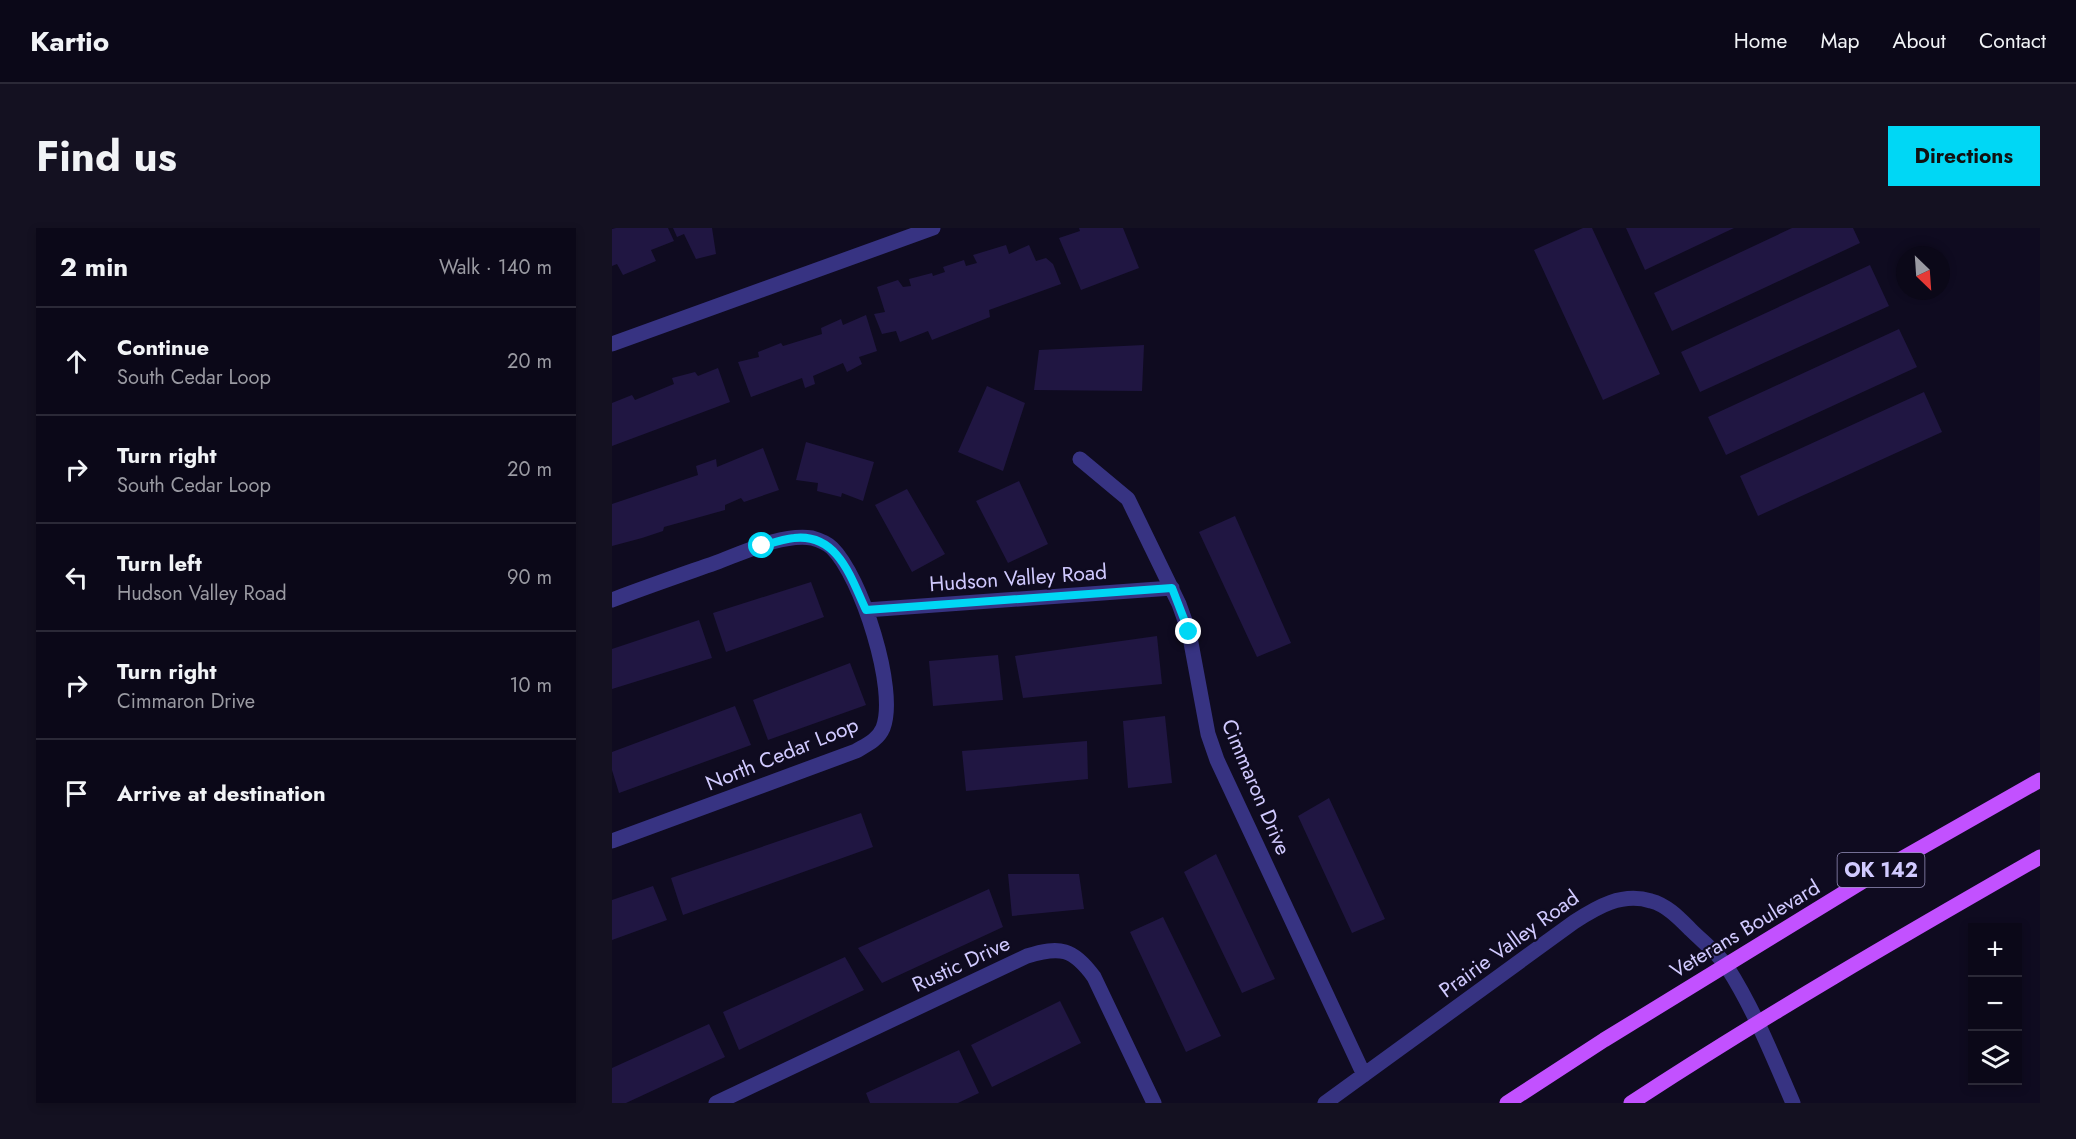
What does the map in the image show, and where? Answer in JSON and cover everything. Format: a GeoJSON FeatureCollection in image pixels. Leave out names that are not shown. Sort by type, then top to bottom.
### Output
{"type":"FeatureCollection","features":[{"type":"Feature","properties":{"kind":"main road","name":"Veterans Boulevard"},"geometry":{"type":"LineString","coordinates":[[1507,1103],[1604,1040],[1873,875],[2040,780]]}},
{"type":"Feature","properties":{"kind":"main road","name":"OK 142"},"geometry":{"type":"LineString","coordinates":[[1631,1103],[1757,1023],[2040,857]]}},
{"type":"Feature","properties":{"kind":"street"},"geometry":{"type":"LineString","coordinates":[[612,344],[933,228]]}},
{"type":"Feature","properties":{"kind":"street","name":"Cimmaron Drive"},"geometry":{"type":"LineString","coordinates":[[1080,459],[1128,499],[1172,588],[1189,632],[1208,734],[1217,760],[1364,1075]]}},
{"type":"Feature","properties":{"kind":"street","name":"North Cedar Loop"},"geometry":{"type":"LineString","coordinates":[[612,600],[762,546],[794,538],[811,538],[824,542],[833,548],[844,564],[866,610],[884,674],[887,698],[887,714],[882,731],[872,743],[856,751],[612,841]]}},
{"type":"Feature","properties":{"kind":"street","name":"Hudson Valley Road"},"geometry":{"type":"LineString","coordinates":[[866,610],[1172,588]]}},
{"type":"Feature","properties":{"kind":"street","name":"Prairie Valley Road"},"geometry":{"type":"LineString","coordinates":[[1325,1103],[1574,922],[1599,906],[1616,900],[1632,899],[1652,901],[1674,914],[1726,965],[1757,1023],[1793,1103]]}},
{"type":"Feature","properties":{"kind":"street","name":"Rustic Drive"},"geometry":{"type":"LineString","coordinates":[[716,1103],[1016,962],[1047,950],[1072,953],[1085,964],[1094,977],[1154,1103]]}},
{"type":"Feature","properties":{"kind":"building"},"geometry":{"type":"Polygon","coordinates":[[[668,228],[674,241],[651,250],[656,261],[623,275],[617,264],[612,266],[612,229],[668,228]]]}},
{"type":"Feature","properties":{"kind":"building"},"geometry":{"type":"Polygon","coordinates":[[[673,228],[712,228],[716,254],[696,259],[684,234],[677,237],[673,228]]]}},
{"type":"Feature","properties":{"kind":"building"},"geometry":{"type":"Polygon","coordinates":[[[1079,228],[1123,228],[1139,268],[1081,290],[1059,238],[1080,231],[1079,228]]]}},
{"type":"Feature","properties":{"kind":"building"},"geometry":{"type":"Polygon","coordinates":[[[1583,228],[1592,228],[1660,374],[1603,400],[1534,250],[1583,228]]]}},
{"type":"Feature","properties":{"kind":"building"},"geometry":{"type":"Polygon","coordinates":[[[1626,228],[1734,228],[1645,270],[1626,228]]]}},
{"type":"Feature","properties":{"kind":"building"},"geometry":{"type":"Polygon","coordinates":[[[1792,228],[1853,228],[1860,243],[1672,331],[1654,293],[1792,228]]]}},
{"type":"Feature","properties":{"kind":"building"},"geometry":{"type":"Polygon","coordinates":[[[1006,245],[1009,254],[1029,245],[1036,261],[1046,258],[1053,264],[1061,284],[989,310],[990,317],[932,340],[928,331],[900,342],[896,331],[882,334],[874,314],[885,312],[877,287],[898,280],[903,287],[911,286],[909,279],[945,272],[943,267],[964,260],[966,266],[977,263],[973,255],[1006,245]]]}},
{"type":"Feature","properties":{"kind":"building"},"geometry":{"type":"Polygon","coordinates":[[[1870,265],[1889,306],[1700,392],[1681,352],[1870,265]]]}},
{"type":"Feature","properties":{"kind":"building"},"geometry":{"type":"Polygon","coordinates":[[[866,315],[877,351],[859,357],[862,364],[847,372],[843,363],[813,376],[815,384],[805,388],[802,378],[751,397],[738,362],[759,357],[758,352],[781,343],[783,346],[822,334],[821,328],[841,319],[843,325],[866,315]]]}},
{"type":"Feature","properties":{"kind":"building"},"geometry":{"type":"Polygon","coordinates":[[[1899,329],[1917,367],[1726,455],[1708,417],[1899,329]]]}},
{"type":"Feature","properties":{"kind":"building"},"geometry":{"type":"Polygon","coordinates":[[[1144,345],[1142,391],[1034,390],[1039,350],[1144,345]]]}},
{"type":"Feature","properties":{"kind":"building"},"geometry":{"type":"Polygon","coordinates":[[[718,368],[730,402],[612,446],[612,403],[632,395],[635,400],[674,384],[672,378],[695,372],[698,376],[718,368]]]}},
{"type":"Feature","properties":{"kind":"building"},"geometry":{"type":"Polygon","coordinates":[[[987,386],[1025,403],[1003,471],[958,452],[987,386]]]}},
{"type":"Feature","properties":{"kind":"building"},"geometry":{"type":"Polygon","coordinates":[[[1924,392],[1942,432],[1758,516],[1740,476],[1924,392]]]}},
{"type":"Feature","properties":{"kind":"building"},"geometry":{"type":"Polygon","coordinates":[[[806,442],[874,462],[863,501],[842,493],[841,497],[817,491],[818,483],[796,480],[806,442]]]}},
{"type":"Feature","properties":{"kind":"building"},"geometry":{"type":"Polygon","coordinates":[[[763,448],[779,490],[744,502],[741,498],[725,505],[725,510],[664,527],[663,531],[612,546],[612,504],[698,475],[696,466],[716,459],[717,467],[763,448]]]}},
{"type":"Feature","properties":{"kind":"building"},"geometry":{"type":"Polygon","coordinates":[[[1019,481],[1048,544],[1008,563],[976,501],[1019,481]]]}},
{"type":"Feature","properties":{"kind":"building"},"geometry":{"type":"Polygon","coordinates":[[[907,489],[945,554],[912,572],[875,505],[907,489]]]}},
{"type":"Feature","properties":{"kind":"building"},"geometry":{"type":"Polygon","coordinates":[[[1235,516],[1291,643],[1257,657],[1199,532],[1235,516]]]}},
{"type":"Feature","properties":{"kind":"building"},"geometry":{"type":"Polygon","coordinates":[[[811,582],[824,617],[726,652],[713,613],[811,582]]]}},
{"type":"Feature","properties":{"kind":"building"},"geometry":{"type":"Polygon","coordinates":[[[699,620],[712,658],[612,689],[612,649],[699,620]]]}},
{"type":"Feature","properties":{"kind":"building"},"geometry":{"type":"Polygon","coordinates":[[[1157,636],[1162,684],[1023,698],[1015,656],[1157,636]]]}},
{"type":"Feature","properties":{"kind":"building"},"geometry":{"type":"Polygon","coordinates":[[[998,655],[1003,700],[933,706],[929,661],[998,655]]]}},
{"type":"Feature","properties":{"kind":"building"},"geometry":{"type":"Polygon","coordinates":[[[850,663],[866,705],[768,740],[753,700],[850,663]]]}},
{"type":"Feature","properties":{"kind":"building"},"geometry":{"type":"Polygon","coordinates":[[[735,706],[751,745],[619,793],[612,770],[612,752],[735,706]]]}},
{"type":"Feature","properties":{"kind":"building"},"geometry":{"type":"Polygon","coordinates":[[[1165,716],[1172,783],[1128,788],[1123,721],[1165,716]]]}},
{"type":"Feature","properties":{"kind":"building"},"geometry":{"type":"Polygon","coordinates":[[[1087,741],[1088,779],[966,791],[962,751],[1087,741]]]}},
{"type":"Feature","properties":{"kind":"building"},"geometry":{"type":"Polygon","coordinates":[[[1329,798],[1385,919],[1352,933],[1298,816],[1329,798]]]}},
{"type":"Feature","properties":{"kind":"building"},"geometry":{"type":"Polygon","coordinates":[[[861,813],[873,847],[683,915],[671,878],[861,813]]]}},
{"type":"Feature","properties":{"kind":"building"},"geometry":{"type":"Polygon","coordinates":[[[1216,854],[1275,979],[1242,993],[1184,872],[1216,854]]]}},
{"type":"Feature","properties":{"kind":"building"},"geometry":{"type":"Polygon","coordinates":[[[1008,874],[1079,874],[1084,909],[1012,916],[1008,874]]]}},
{"type":"Feature","properties":{"kind":"building"},"geometry":{"type":"Polygon","coordinates":[[[653,886],[667,920],[612,940],[612,900],[653,886]]]}},
{"type":"Feature","properties":{"kind":"building"},"geometry":{"type":"Polygon","coordinates":[[[989,889],[1003,927],[882,983],[858,948],[989,889]]]}},
{"type":"Feature","properties":{"kind":"building"},"geometry":{"type":"Polygon","coordinates":[[[1163,917],[1221,1036],[1186,1052],[1130,932],[1163,917]]]}},
{"type":"Feature","properties":{"kind":"building"},"geometry":{"type":"Polygon","coordinates":[[[845,957],[864,990],[739,1050],[723,1012],[845,957]]]}},
{"type":"Feature","properties":{"kind":"building"},"geometry":{"type":"Polygon","coordinates":[[[1060,1001],[1081,1043],[992,1087],[971,1045],[1060,1001]]]}},
{"type":"Feature","properties":{"kind":"building"},"geometry":{"type":"Polygon","coordinates":[[[709,1024],[725,1057],[626,1103],[612,1103],[612,1068],[709,1024]]]}},
{"type":"Feature","properties":{"kind":"building"},"geometry":{"type":"Polygon","coordinates":[[[959,1050],[979,1093],[958,1103],[870,1103],[866,1093],[959,1050]]]}},
{"type":"Feature","properties":{"kind":"route"},"geometry":{"type":"LineString","coordinates":[[762,546],[794,538],[811,538],[824,542],[833,548],[844,564],[866,610],[1172,588],[1189,632]]}}]}
